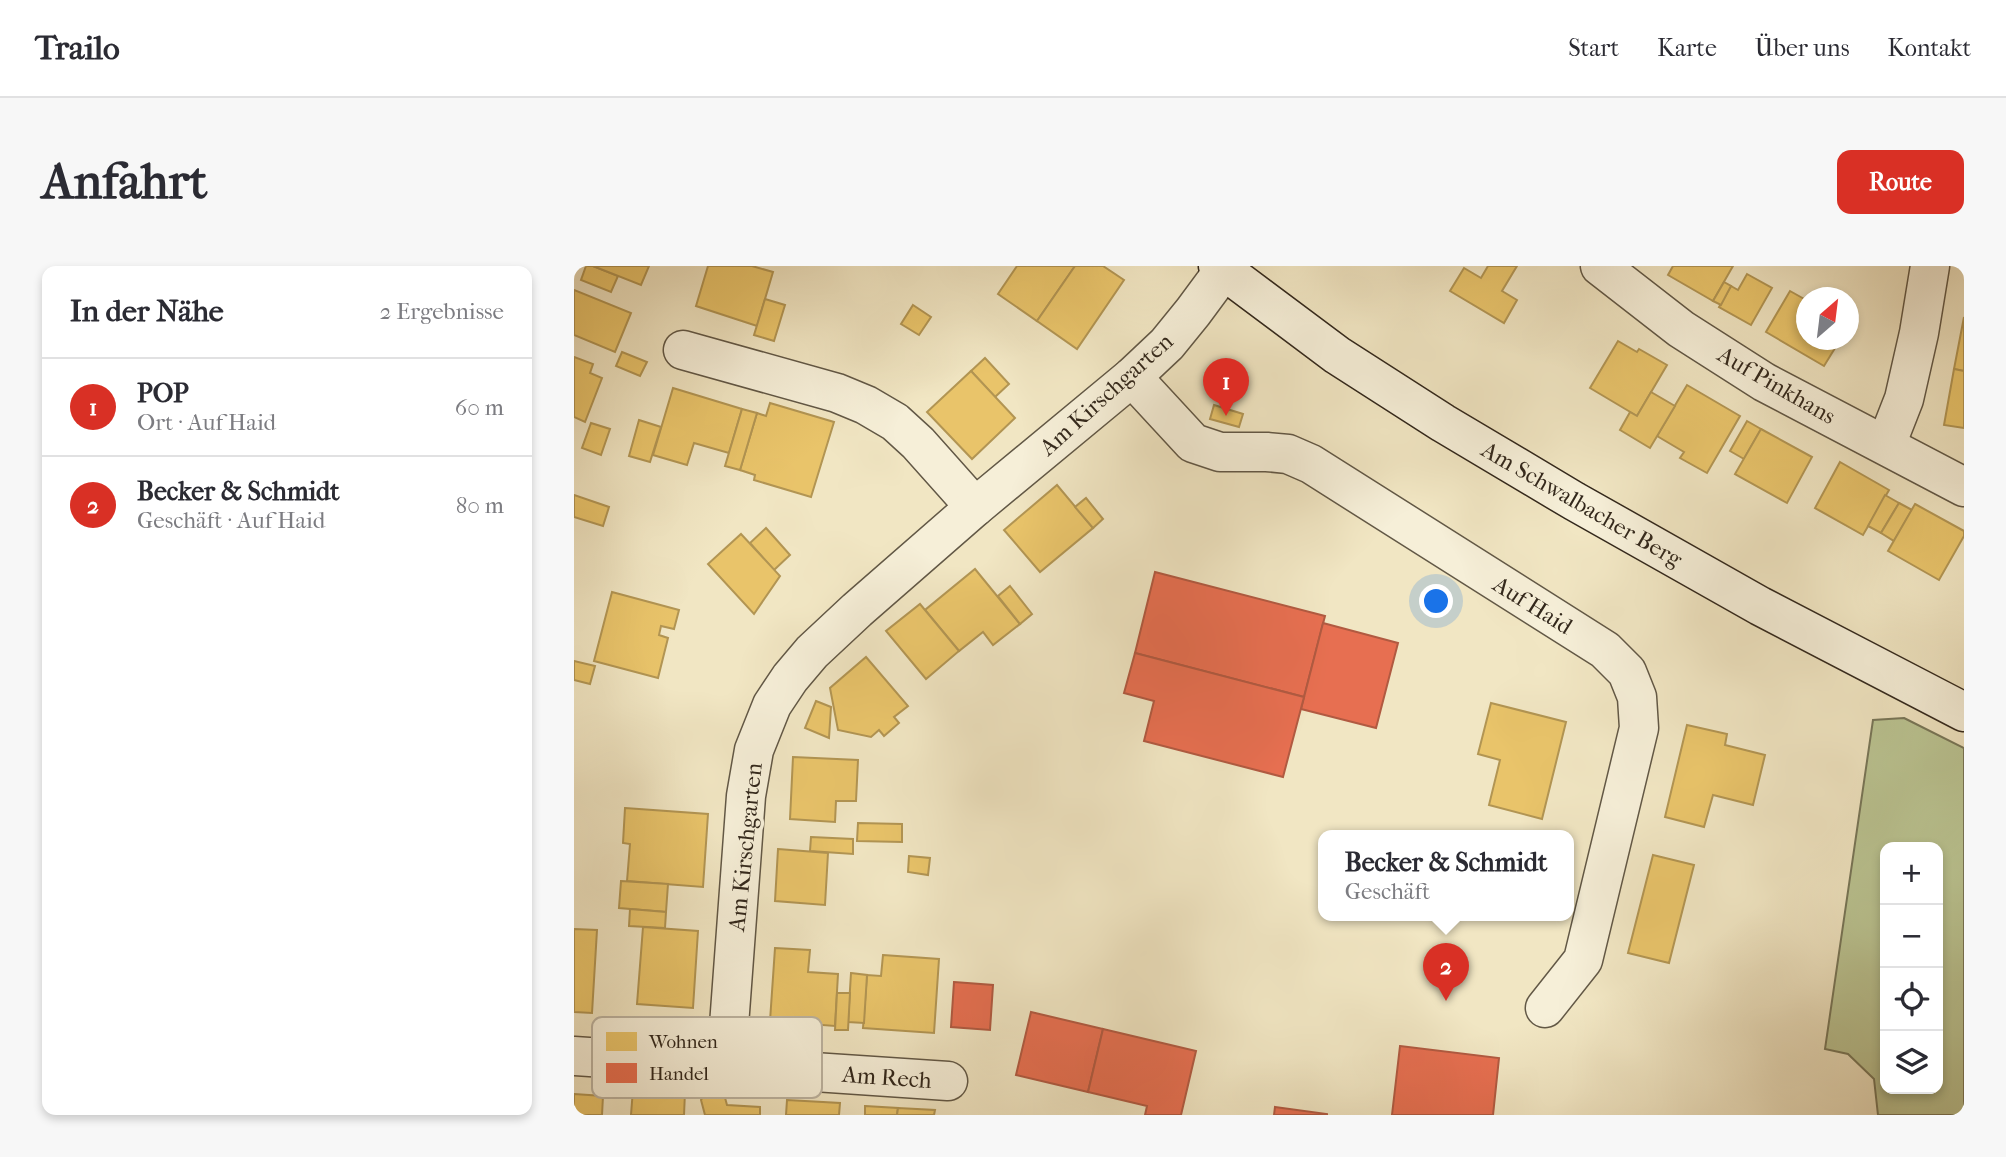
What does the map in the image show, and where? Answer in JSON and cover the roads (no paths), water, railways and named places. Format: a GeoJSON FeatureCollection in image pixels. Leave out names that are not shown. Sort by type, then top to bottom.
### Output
{"type":"FeatureCollection","features":[{"type":"Feature","properties":{"kind":"street","name":"Auf Pinkhans"},"geometry":{"type":"LineString","coordinates":[[1600,266],[1681,329],[1764,382],[1964,487]]}},
{"type":"Feature","properties":{"kind":"street"},"geometry":{"type":"LineString","coordinates":[[1886,446],[1904,399],[1930,266]]}},
{"type":"Feature","properties":{"kind":"street","name":"Am Kirschgarten"},"geometry":{"type":"LineString","coordinates":[[730,1017],[746,796],[754,750],[772,705],[812,652],[857,610],[975,507],[1132,377],[1167,344],[1224,267]]}},
{"type":"Feature","properties":{"kind":"street","name":"Am Schwalbacher Berg"},"geometry":{"type":"LineString","coordinates":[[1224,267],[1337,355],[1574,501],[1760,606],[1964,712]]}},
{"type":"Feature","properties":{"kind":"street"},"geometry":{"type":"LineString","coordinates":[[683,350],[836,393],[866,405],[895,422],[918,443],[975,507]]}},
{"type":"Feature","properties":{"kind":"street","name":"Auf Haid"},"geometry":{"type":"LineString","coordinates":[[1132,377],[1193,443],[1220,452],[1288,454],[1311,464],[1605,650],[1627,672],[1637,697],[1639,728],[1583,960],[1545,1008]]}},
{"type":"Feature","properties":{"kind":"street","name":"Am Rech"},"geometry":{"type":"LineString","coordinates":[[574,1056],[592,1057]]}},
{"type":"Feature","properties":{"kind":"street","name":"Am Rech"},"geometry":{"type":"LineString","coordinates":[[822,1072],[948,1081]]}},
{"type":"Feature","properties":{"kind":"place","name":"POP"},"geometry":{"type":"Point","coordinates":[1226,416]}},
{"type":"Feature","properties":{"kind":"place","name":"Becker & Schmidt"},"geometry":{"type":"Point","coordinates":[1446,1001]}}]}
